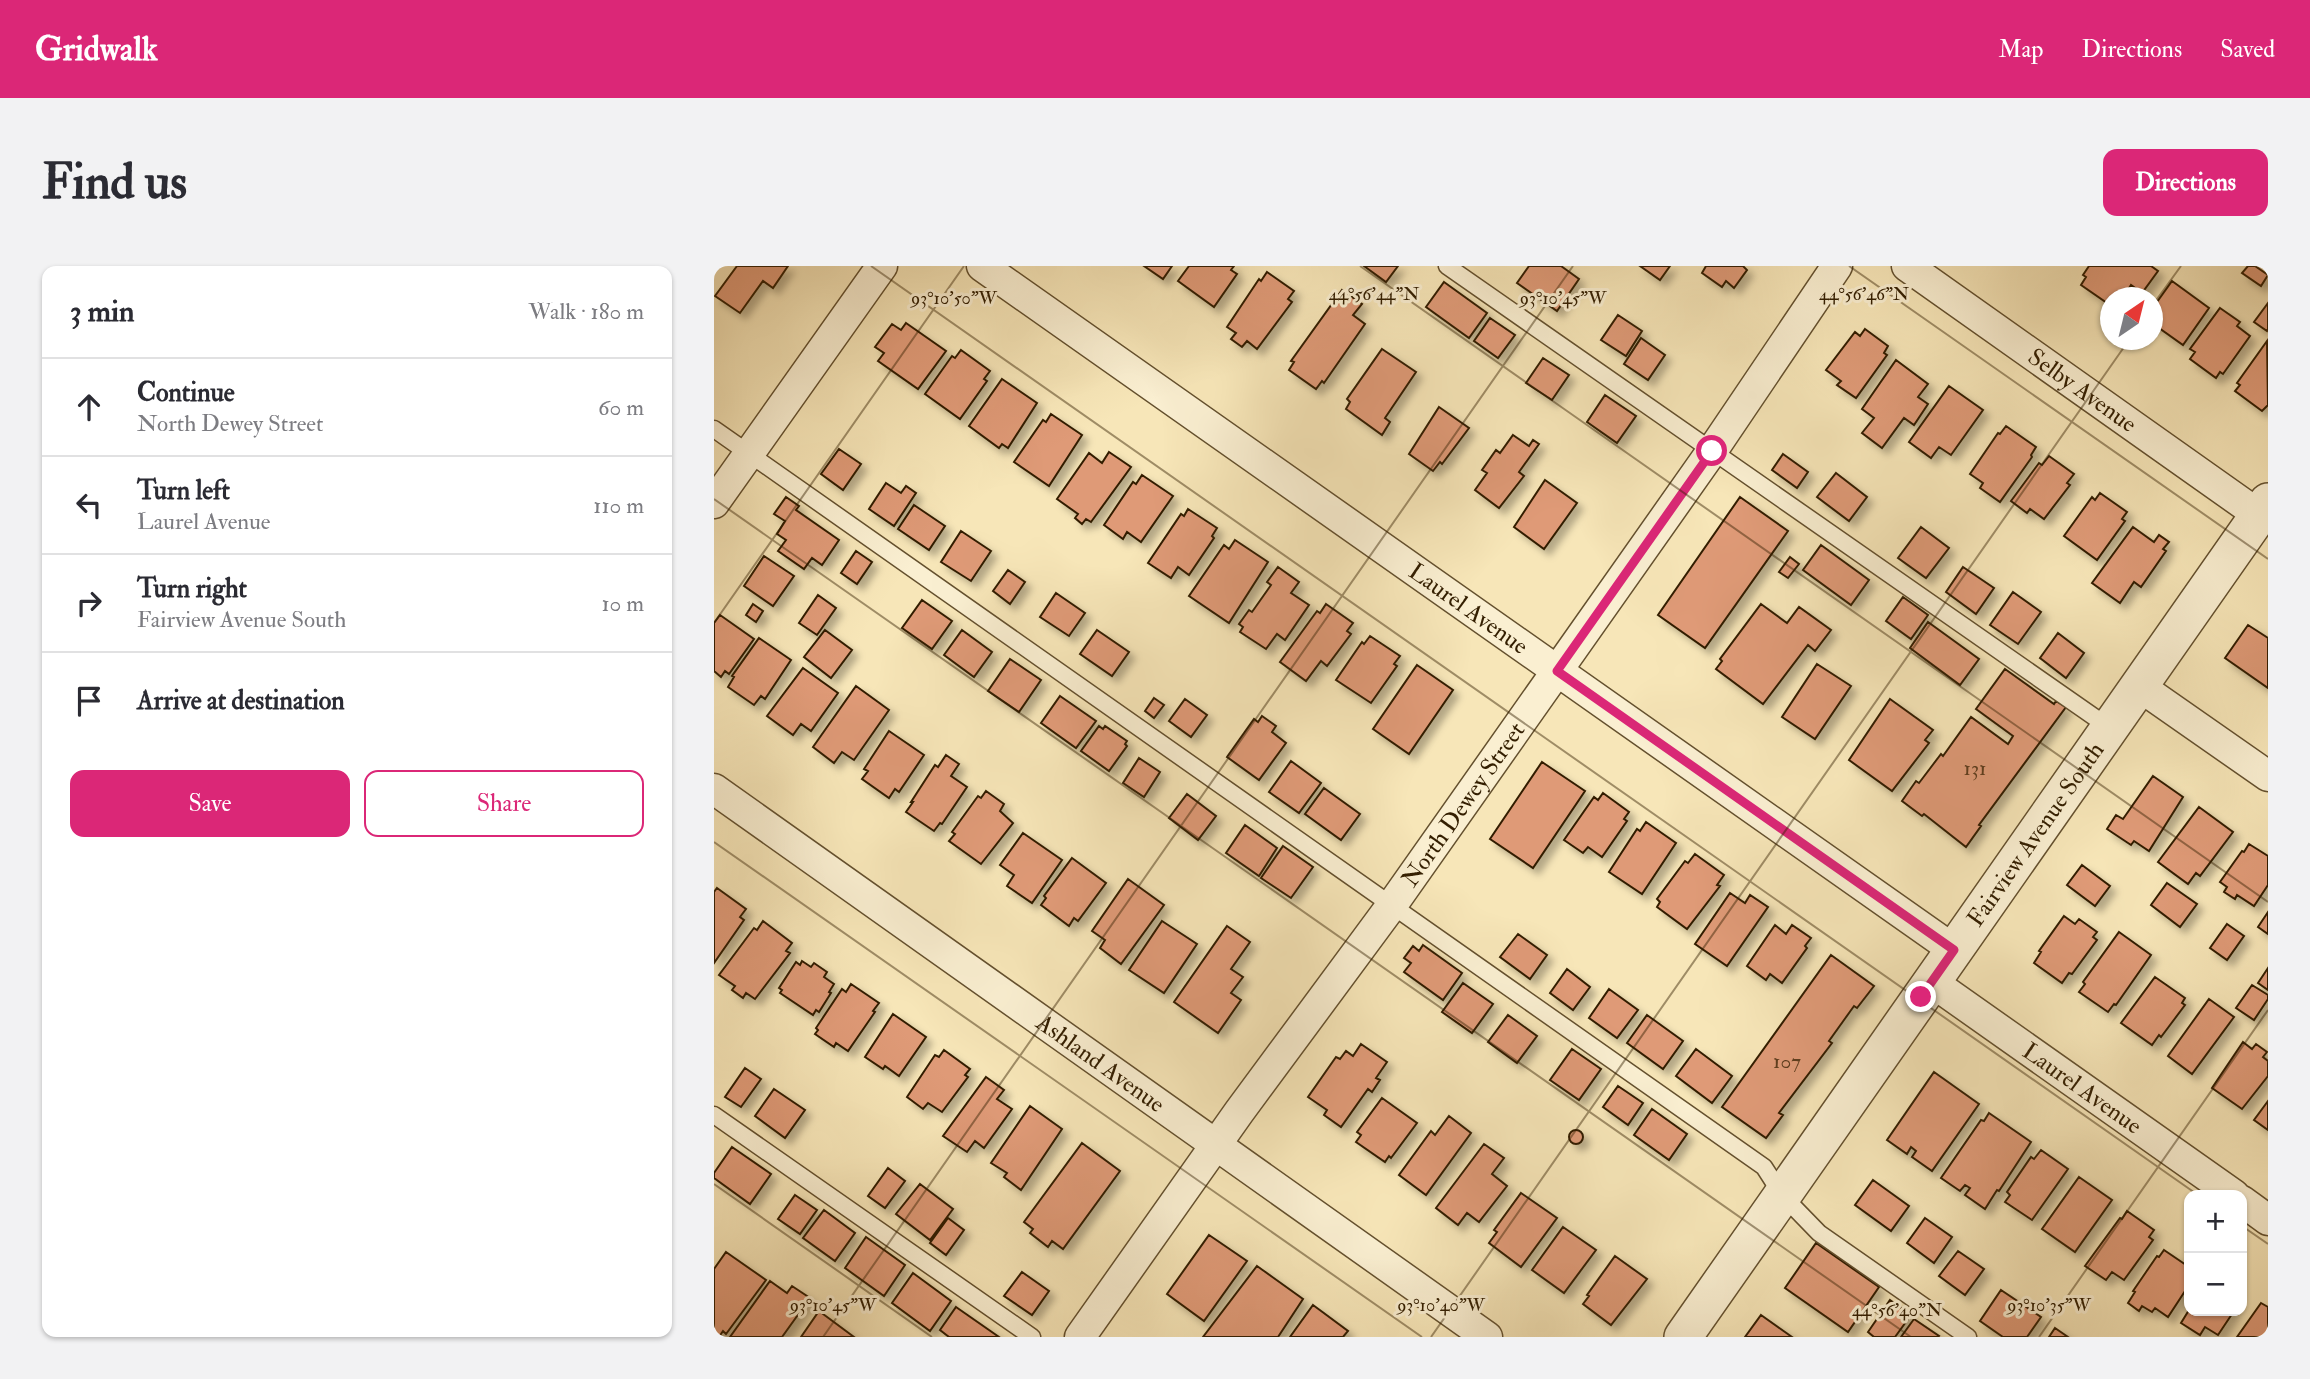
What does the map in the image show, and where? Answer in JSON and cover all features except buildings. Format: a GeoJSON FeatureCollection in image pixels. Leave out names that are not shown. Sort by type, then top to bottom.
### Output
{"type":"FeatureCollection","features":[{"type":"Feature","properties":{"kind":"street"},"geometry":{"type":"LineString","coordinates":[[714,503],[882,266]]}},
{"type":"Feature","properties":{"kind":"street","name":"Laurel Avenue"},"geometry":{"type":"LineString","coordinates":[[982,266],[1954,950]]}},
{"type":"Feature","properties":{"kind":"street","name":"North Dewey Street"},"geometry":{"type":"LineString","coordinates":[[1080,1337],[1239,1112],[1392,905],[1712,451],[1837,266]]}},
{"type":"Feature","properties":{"kind":"street","name":"Selby Avenue"},"geometry":{"type":"LineString","coordinates":[[1907,266],[2263,509]]}},
{"type":"Feature","properties":{"kind":"street","name":"Fairview Avenue South"},"geometry":{"type":"LineString","coordinates":[[1683,1337],[2263,509]]}},
{"type":"Feature","properties":{"kind":"street"},"geometry":{"type":"LineString","coordinates":[[2140,686],[2268,776]]}},
{"type":"Feature","properties":{"kind":"street","name":"Ashland Avenue"},"geometry":{"type":"LineString","coordinates":[[714,789],[1487,1337]]}},
{"type":"Feature","properties":{"kind":"street","name":"Laurel Avenue"},"geometry":{"type":"LineString","coordinates":[[1932,982],[2227,1190]]}},
{"type":"Feature","properties":{"kind":"street"},"geometry":{"type":"LineString","coordinates":[[2247,1205],[2268,1220]]}},
{"type":"Feature","properties":{"kind":"lane"},"geometry":{"type":"LineString","coordinates":[[1447,266],[2110,728]]}},
{"type":"Feature","properties":{"kind":"lane"},"geometry":{"type":"LineString","coordinates":[[714,429],[1764,1167],[1782,1195],[1819,1233],[1968,1337]]}},
{"type":"Feature","properties":{"kind":"lane"},"geometry":{"type":"LineString","coordinates":[[714,1115],[1032,1337]]}},
{"type":"Feature","properties":{"kind":"route"},"geometry":{"type":"LineString","coordinates":[[1712,451],[1557,671],[1954,950],[1921,997]]}}]}
